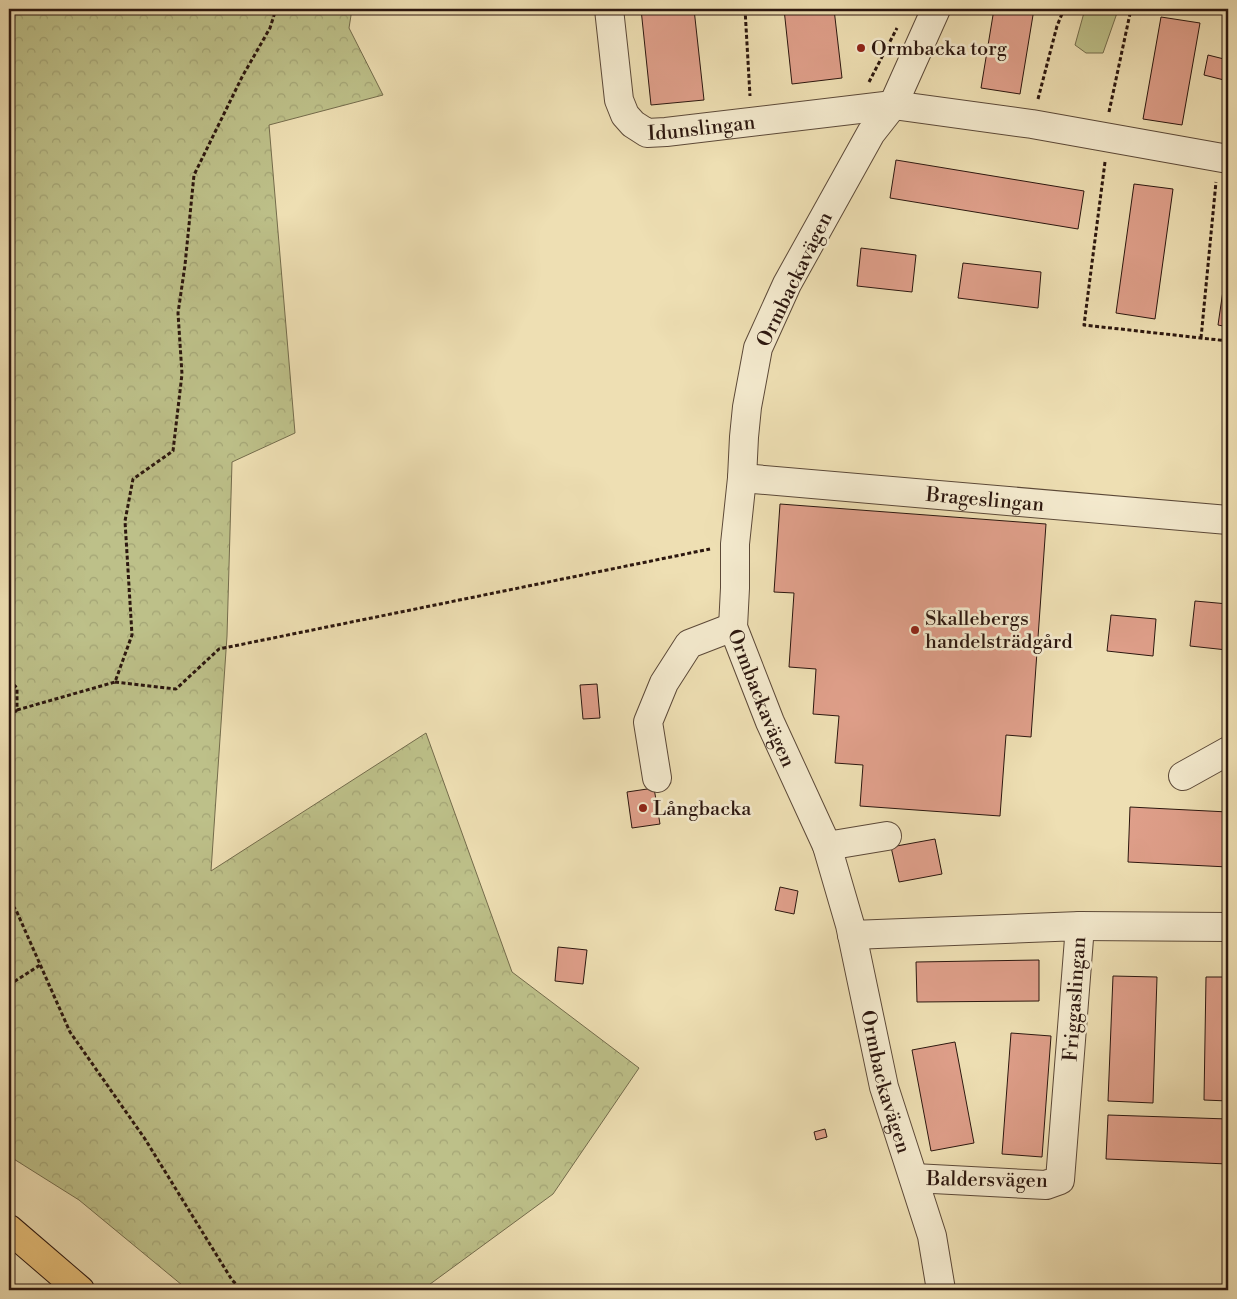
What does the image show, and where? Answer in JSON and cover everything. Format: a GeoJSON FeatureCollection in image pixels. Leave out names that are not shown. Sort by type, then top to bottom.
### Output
{"type":"FeatureCollection","features":[{"type":"Feature","properties":{"kind":"main road"},"geometry":{"type":"LineString","coordinates":[[9,1229],[80,1290]]}},
{"type":"Feature","properties":{"kind":"street","name":"Idunslingan"},"geometry":{"type":"LineString","coordinates":[[609,9],[619,100],[625,115],[647,133],[893,105]]}},
{"type":"Feature","properties":{"kind":"street","name":"Ormbackavägen"},"geometry":{"type":"LineString","coordinates":[[936,9],[893,105],[871,133],[801,258],[758,348],[746,408],[742,478],[735,544],[733,627],[770,722],[827,846],[852,935],[884,1087],[932,1236],[941,1290]]}},
{"type":"Feature","properties":{"kind":"street"},"geometry":{"type":"LineString","coordinates":[[893,105],[1032,124],[1224,158]]}},
{"type":"Feature","properties":{"kind":"street","name":"Brageslingan"},"geometry":{"type":"LineString","coordinates":[[742,478],[1228,520]]}},
{"type":"Feature","properties":{"kind":"street"},"geometry":{"type":"LineString","coordinates":[[657,778],[648,722],[664,683],[689,644],[733,627]]}},
{"type":"Feature","properties":{"kind":"street"},"geometry":{"type":"LineString","coordinates":[[1183,776],[1228,751]]}},
{"type":"Feature","properties":{"kind":"street"},"geometry":{"type":"LineString","coordinates":[[827,846],[887,836]]}},
{"type":"Feature","properties":{"kind":"street"},"geometry":{"type":"LineString","coordinates":[[1080,926],[1228,927]]}},
{"type":"Feature","properties":{"kind":"street","name":"Friggaslingan"},"geometry":{"type":"LineString","coordinates":[[852,935],[1080,926],[1060,1180]]}},
{"type":"Feature","properties":{"kind":"street","name":"Baldersvägen"},"geometry":{"type":"LineString","coordinates":[[914,1178],[1046,1185],[1060,1180]]}},
{"type":"Feature","properties":{"kind":"path"},"geometry":{"type":"LineString","coordinates":[[114,682],[132,635],[126,520],[133,479],[173,451],[182,374],[178,313],[194,175],[242,77],[270,28],[276,9]]}},
{"type":"Feature","properties":{"kind":"path"},"geometry":{"type":"LineString","coordinates":[[746,9],[750,101],[760,121]]}},
{"type":"Feature","properties":{"kind":"path"},"geometry":{"type":"LineString","coordinates":[[1032,124],[1057,26],[1064,9]]}},
{"type":"Feature","properties":{"kind":"path"},"geometry":{"type":"LineString","coordinates":[[1131,9],[1104,137],[1105,162],[1084,326],[1228,341]]}},
{"type":"Feature","properties":{"kind":"path"},"geometry":{"type":"LineString","coordinates":[[852,110],[865,91],[898,24]]}},
{"type":"Feature","properties":{"kind":"path"},"geometry":{"type":"LineString","coordinates":[[1200,338],[1217,178],[1224,158]]}},
{"type":"Feature","properties":{"kind":"path"},"geometry":{"type":"LineString","coordinates":[[9,718],[17,710],[114,682],[176,689],[219,649],[735,544]]}},
{"type":"Feature","properties":{"kind":"path"},"geometry":{"type":"LineString","coordinates":[[9,680],[17,688],[17,710]]}},
{"type":"Feature","properties":{"kind":"path"},"geometry":{"type":"LineString","coordinates":[[9,901],[16,910],[70,1032],[145,1139],[232,1280],[242,1290]]}},
{"type":"Feature","properties":{"kind":"path"},"geometry":{"type":"LineString","coordinates":[[9,985],[40,965]]}},
{"type":"Feature","properties":{"kind":"path"},"geometry":{"type":"LineString","coordinates":[[9,1281],[20,1290]]}},
{"type":"Feature","properties":{"kind":"green space"},"geometry":{"type":"Polygon","coordinates":[[[9,9],[352,9],[349,28],[383,95],[269,125],[295,433],[232,462],[227,636],[211,871],[426,733],[512,972],[639,1068],[553,1194],[422,1290],[188,1290],[79,1200],[9,1156],[9,9]]]}},
{"type":"Feature","properties":{"kind":"green space"},"geometry":{"type":"Polygon","coordinates":[[[1085,9],[1117,9],[1103,53],[1086,53],[1075,45],[1085,9]]]}},
{"type":"Feature","properties":{"kind":"building"},"geometry":{"type":"Polygon","coordinates":[[[641,9],[694,9],[704,100],[651,105],[641,9]]]}},
{"type":"Feature","properties":{"kind":"building"},"geometry":{"type":"Polygon","coordinates":[[[784,9],[834,9],[842,78],[792,84],[784,9]]]}},
{"type":"Feature","properties":{"kind":"building"},"geometry":{"type":"Polygon","coordinates":[[[994,9],[1034,9],[1020,94],[981,88],[994,9]]]}},
{"type":"Feature","properties":{"kind":"building"},"geometry":{"type":"Polygon","coordinates":[[[1161,17],[1200,23],[1182,125],[1143,119],[1161,17]]]}},
{"type":"Feature","properties":{"kind":"building"},"geometry":{"type":"Polygon","coordinates":[[[1208,55],[1228,60],[1228,81],[1204,75],[1208,55]]]}},
{"type":"Feature","properties":{"kind":"building"},"geometry":{"type":"Polygon","coordinates":[[[896,160],[1084,191],[1078,229],[890,198],[896,160]]]}},
{"type":"Feature","properties":{"kind":"building"},"geometry":{"type":"Polygon","coordinates":[[[1134,184],[1173,189],[1155,319],[1116,313],[1134,184]]]}},
{"type":"Feature","properties":{"kind":"building"},"geometry":{"type":"Polygon","coordinates":[[[861,248],[916,255],[912,292],[857,286],[861,248]]]}},
{"type":"Feature","properties":{"kind":"building"},"geometry":{"type":"Polygon","coordinates":[[[1228,256],[1228,327],[1218,325],[1228,256]]]}},
{"type":"Feature","properties":{"kind":"building"},"geometry":{"type":"Polygon","coordinates":[[[963,263],[1041,272],[1038,308],[958,298],[963,263]]]}},
{"type":"Feature","properties":{"kind":"building","name":"Skallebergs handelsträdgård"},"geometry":{"type":"Polygon","coordinates":[[[780,504],[1046,524],[1031,737],[1006,735],[1000,816],[860,806],[863,765],[835,763],[839,716],[813,714],[816,669],[789,667],[794,593],[774,592],[780,504]]]}},
{"type":"Feature","properties":{"kind":"building"},"geometry":{"type":"Polygon","coordinates":[[[1195,601],[1228,604],[1227,650],[1190,646],[1195,601]]]}},
{"type":"Feature","properties":{"kind":"building"},"geometry":{"type":"Polygon","coordinates":[[[1111,615],[1156,619],[1153,656],[1107,651],[1111,615]]]}},
{"type":"Feature","properties":{"kind":"building"},"geometry":{"type":"Polygon","coordinates":[[[597,684],[600,718],[583,719],[580,685],[597,684]]]}},
{"type":"Feature","properties":{"kind":"building","name":"Långbacka"},"geometry":{"type":"Polygon","coordinates":[[[654,788],[660,824],[632,828],[627,792],[654,788]]]}},
{"type":"Feature","properties":{"kind":"building"},"geometry":{"type":"Polygon","coordinates":[[[1130,807],[1228,812],[1228,867],[1128,862],[1130,807]]]}},
{"type":"Feature","properties":{"kind":"building"},"geometry":{"type":"Polygon","coordinates":[[[935,839],[942,874],[899,882],[891,847],[935,839]]]}},
{"type":"Feature","properties":{"kind":"building"},"geometry":{"type":"Polygon","coordinates":[[[780,887],[798,891],[794,914],[775,910],[780,887]]]}},
{"type":"Feature","properties":{"kind":"building"},"geometry":{"type":"Polygon","coordinates":[[[558,947],[587,950],[583,984],[555,981],[558,947]]]}},
{"type":"Feature","properties":{"kind":"building"},"geometry":{"type":"Polygon","coordinates":[[[1039,960],[1039,1001],[917,1002],[916,962],[1039,960]]]}},
{"type":"Feature","properties":{"kind":"building"},"geometry":{"type":"Polygon","coordinates":[[[1113,976],[1157,977],[1153,1103],[1108,1101],[1113,976]]]}},
{"type":"Feature","properties":{"kind":"building"},"geometry":{"type":"Polygon","coordinates":[[[1206,977],[1228,977],[1228,1101],[1204,1100],[1206,977]]]}},
{"type":"Feature","properties":{"kind":"building"},"geometry":{"type":"Polygon","coordinates":[[[1011,1033],[1051,1036],[1042,1157],[1002,1154],[1011,1033]]]}},
{"type":"Feature","properties":{"kind":"building"},"geometry":{"type":"Polygon","coordinates":[[[955,1042],[974,1143],[931,1151],[912,1050],[955,1042]]]}},
{"type":"Feature","properties":{"kind":"building"},"geometry":{"type":"Polygon","coordinates":[[[1108,1115],[1228,1119],[1228,1164],[1106,1159],[1108,1115]]]}},
{"type":"Feature","properties":{"kind":"building"},"geometry":{"type":"Polygon","coordinates":[[[825,1129],[827,1137],[816,1140],[814,1132],[825,1129]]]}},
{"type":"Feature","properties":{"kind":"place","name":"Ormbacka torg"},"geometry":{"type":"Point","coordinates":[861,48]}},
{"type":"Feature","properties":{"kind":"place","name":"Skallebergs handelsträdgård"},"geometry":{"type":"Point","coordinates":[915,630]}},
{"type":"Feature","properties":{"kind":"place","name":"Långbacka"},"geometry":{"type":"Point","coordinates":[643,808]}}]}
